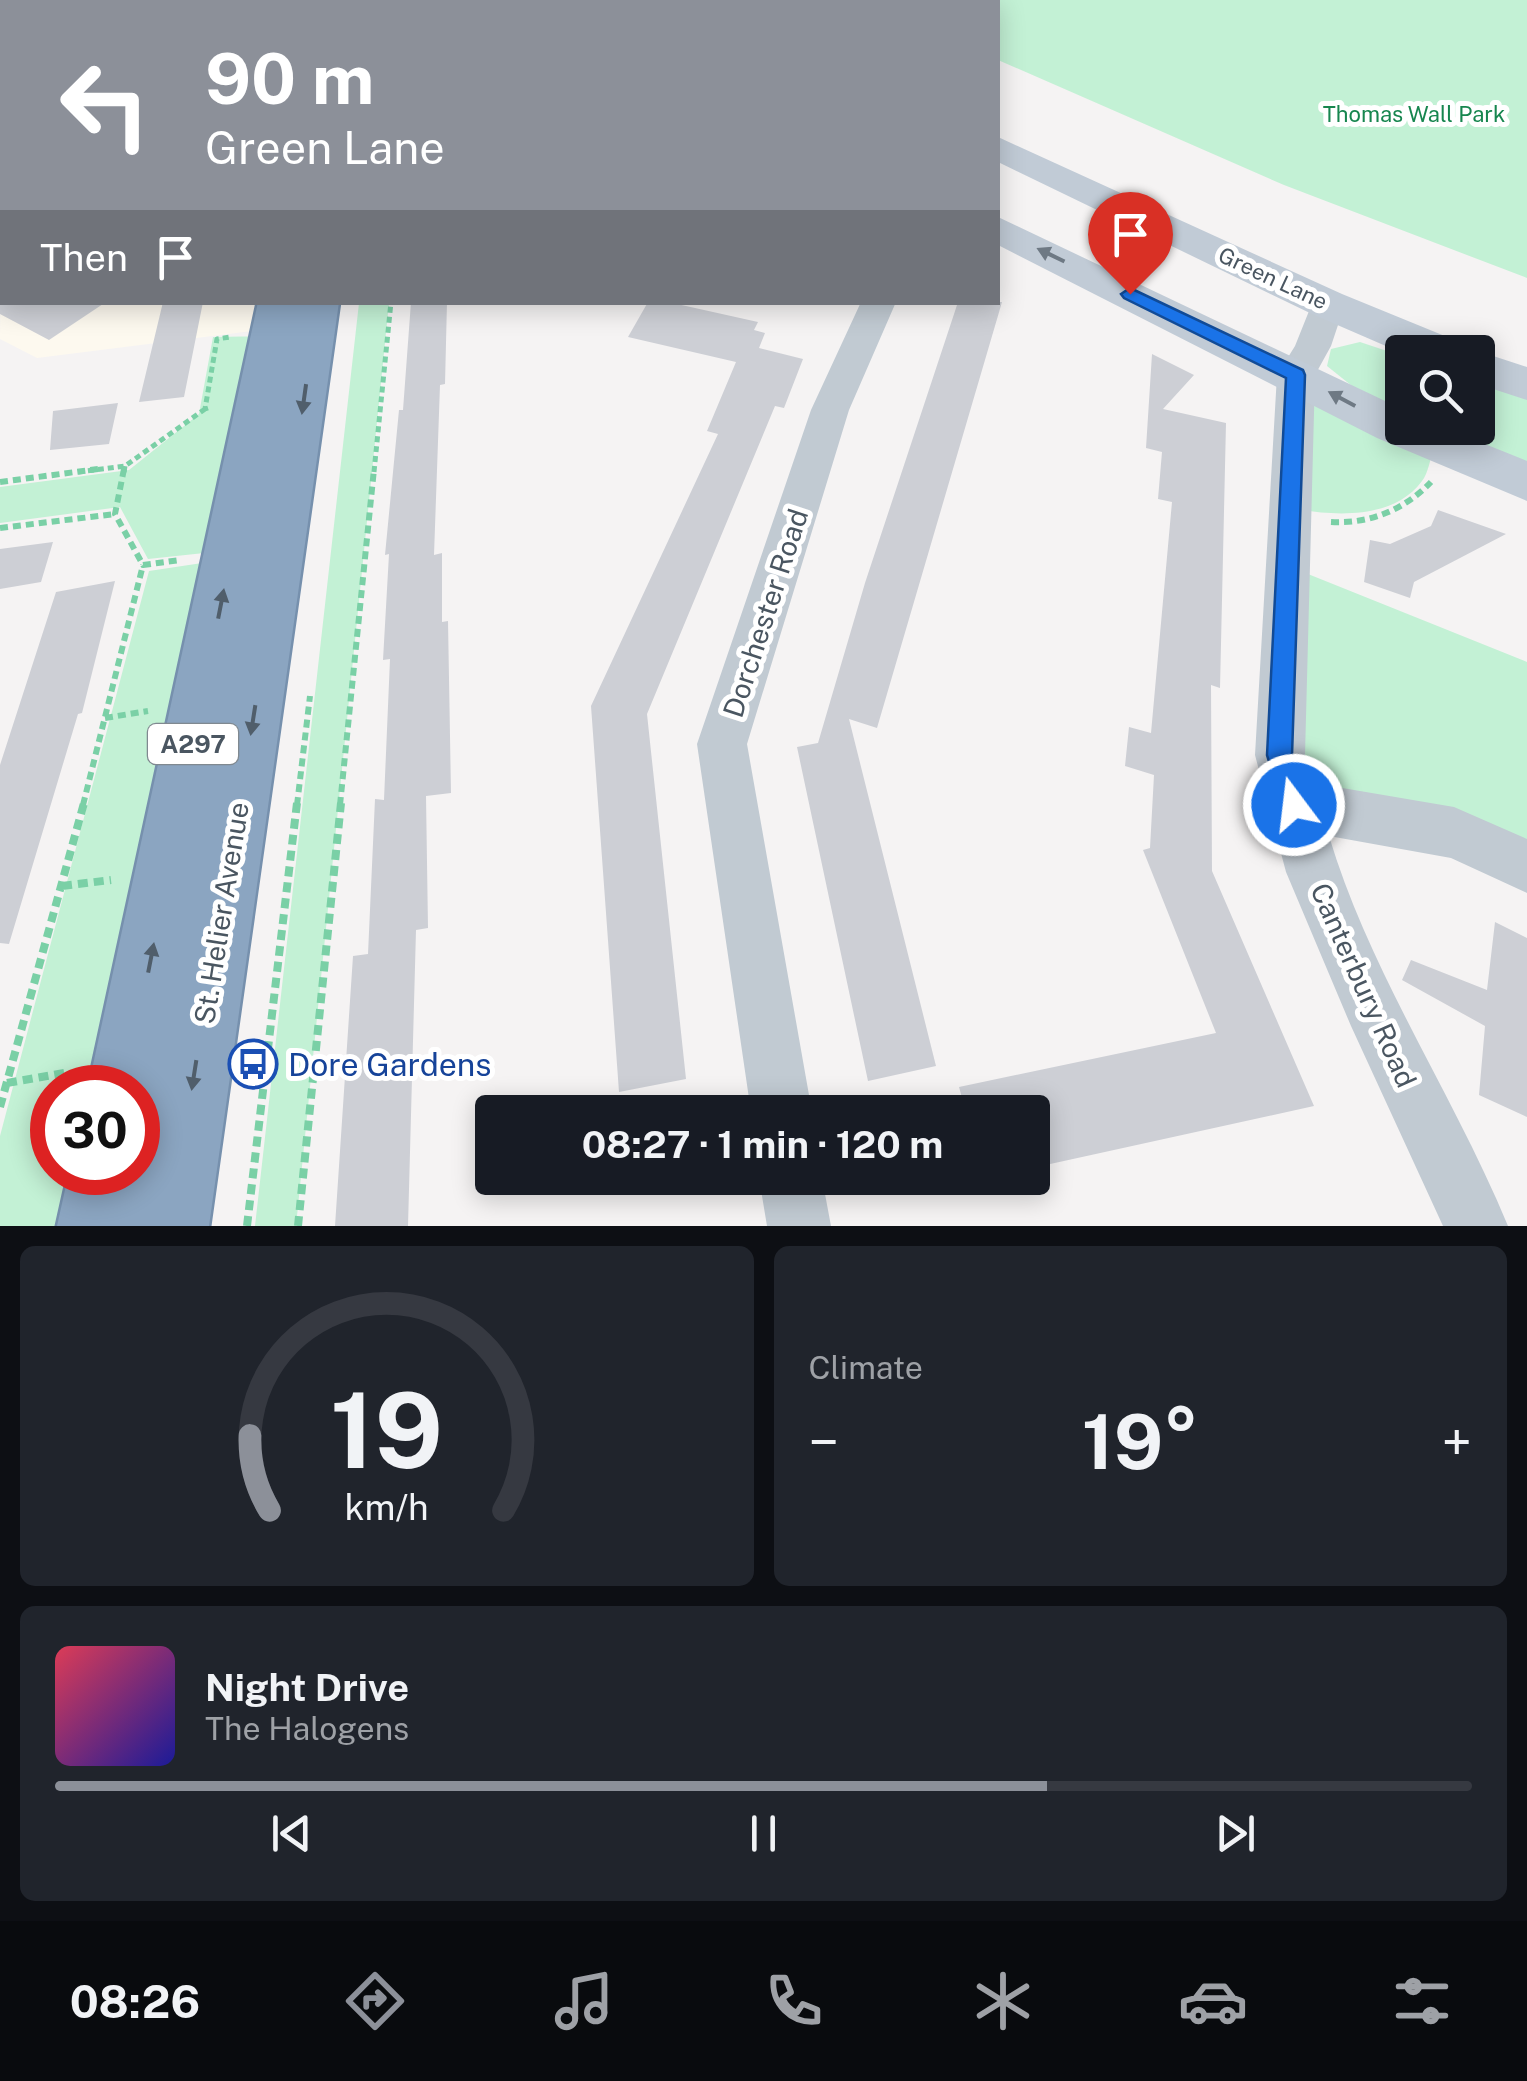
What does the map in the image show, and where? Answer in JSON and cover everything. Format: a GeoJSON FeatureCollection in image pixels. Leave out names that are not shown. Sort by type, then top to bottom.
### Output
{"type":"FeatureCollection","features":[{"type":"Feature","properties":{"kind":"highway","name":"St. Helier Avenue"},"geometry":{"type":"LineString","coordinates":[[130,1065],[279,305]]}},
{"type":"Feature","properties":{"kind":"highway","name":"St. Helier Avenue"},"geometry":{"type":"LineString","coordinates":[[169,1226],[318,305]]}},
{"type":"Feature","properties":{"kind":"highway"},"geometry":{"type":"LineString","coordinates":[[97,1226],[103,1195]]}},
{"type":"Feature","properties":{"kind":"main road","name":"Green Lane"},"geometry":{"type":"LineString","coordinates":[[1000,149],[1326,304],[1400,335]]}},
{"type":"Feature","properties":{"kind":"main road"},"geometry":{"type":"LineString","coordinates":[[1000,230],[1444,448],[1527,482]]}},
{"type":"Feature","properties":{"kind":"main road"},"geometry":{"type":"LineString","coordinates":[[1495,374],[1527,384]]}},
{"type":"Feature","properties":{"kind":"street"},"geometry":{"type":"LineString","coordinates":[[1296,375],[1313,346],[1326,304]]}},
{"type":"Feature","properties":{"kind":"street","name":"Dorchester Road"},"geometry":{"type":"LineString","coordinates":[[777,1095],[722,744],[830,410],[878,305]]}},
{"type":"Feature","properties":{"kind":"street","name":"Canterbury Road"},"geometry":{"type":"LineString","coordinates":[[1296,375],[1280,755],[1313,872],[1371,1006],[1476,1226]]}},
{"type":"Feature","properties":{"kind":"street"},"geometry":{"type":"LineString","coordinates":[[1294,805],[1454,832],[1527,866]]}},
{"type":"Feature","properties":{"kind":"street"},"geometry":{"type":"LineString","coordinates":[[793,1195],[798,1226]]}},
{"type":"Feature","properties":{"kind":"path"},"geometry":{"type":"LineString","coordinates":[[298,1226],[391,305]]}},
{"type":"Feature","properties":{"kind":"path"},"geometry":{"type":"LineString","coordinates":[[0,482],[125,466],[205,408]]}},
{"type":"Feature","properties":{"kind":"path"},"geometry":{"type":"LineString","coordinates":[[1290,515],[1347,524],[1410,502],[1430,484],[1444,448]]}},
{"type":"Feature","properties":{"kind":"path"},"geometry":{"type":"LineString","coordinates":[[0,1107],[66,874],[144,565],[114,514],[125,466]]}},
{"type":"Feature","properties":{"kind":"path"},"geometry":{"type":"LineString","coordinates":[[0,528],[114,514]]}},
{"type":"Feature","properties":{"kind":"path"},"geometry":{"type":"LineString","coordinates":[[144,565],[231,554]]}},
{"type":"Feature","properties":{"kind":"path"},"geometry":{"type":"LineString","coordinates":[[247,1226],[310,690]]}},
{"type":"Feature","properties":{"kind":"shaded area"},"geometry":{"type":"Polygon","coordinates":[[[0,305],[272,305],[267,329],[37,358],[0,339],[0,305]]]}},
{"type":"Feature","properties":{"kind":"green space","name":"Thomas Wall Park"},"geometry":{"type":"Polygon","coordinates":[[[1000,0],[1527,0],[1527,278],[1284,185],[1000,61],[1000,0]]]}},
{"type":"Feature","properties":{"kind":"green space"},"geometry":{"type":"Polygon","coordinates":[[[359,305],[389,305],[296,1226],[255,1226],[359,305]]]}},
{"type":"Feature","properties":{"kind":"green space"},"geometry":{"type":"Polygon","coordinates":[[[266,336],[223,551],[148,559],[120,507],[0,523],[0,487],[129,470],[199,414],[213,337],[266,336]]]}},
{"type":"Feature","properties":{"kind":"green space"},"geometry":{"type":"Polygon","coordinates":[[[1360,342],[1385,350],[1385,406],[1367,398],[1327,366],[1331,349],[1360,342]]]}},
{"type":"Feature","properties":{"kind":"green space"},"geometry":{"type":"Polygon","coordinates":[[[1304,385],[1385,426],[1385,445],[1421,445],[1433,451],[1422,481],[1397,502],[1366,512],[1302,510],[1304,385]]]}},
{"type":"Feature","properties":{"kind":"green space"},"geometry":{"type":"Polygon","coordinates":[[[1495,388],[1527,399],[1527,468],[1472,445],[1495,445],[1495,388]]]}},
{"type":"Feature","properties":{"kind":"green space"},"geometry":{"type":"Polygon","coordinates":[[[222,560],[118,1065],[30,1065],[30,1195],[91,1195],[85,1226],[0,1226],[0,1136],[149,571],[222,560]]]}},
{"type":"Feature","properties":{"kind":"green space"},"geometry":{"type":"Polygon","coordinates":[[[1298,570],[1527,662],[1527,856],[1305,796],[1298,570]]]}},
{"type":"Feature","properties":{"kind":"building"},"geometry":{"type":"Polygon","coordinates":[[[1002,302],[877,728],[849,719],[936,1066],[868,1081],[797,747],[818,743],[865,583],[957,305],[1002,302]]]}},
{"type":"Feature","properties":{"kind":"building"},"geometry":{"type":"Polygon","coordinates":[[[0,305],[102,305],[49,340],[0,314],[0,305]]]}},
{"type":"Feature","properties":{"kind":"building"},"geometry":{"type":"Polygon","coordinates":[[[162,305],[202,305],[184,397],[139,402],[162,305]]]}},
{"type":"Feature","properties":{"kind":"building"},"geometry":{"type":"Polygon","coordinates":[[[411,305],[447,305],[434,555],[442,553],[442,622],[448,621],[451,793],[426,796],[428,928],[416,930],[408,1226],[335,1226],[353,956],[368,954],[375,799],[384,800],[390,659],[383,660],[389,554],[385,555],[399,410],[403,410],[411,305]]]}},
{"type":"Feature","properties":{"kind":"building"},"geometry":{"type":"Polygon","coordinates":[[[646,305],[682,305],[758,322],[754,330],[765,333],[759,348],[803,359],[784,408],[775,406],[647,714],[686,1079],[619,1092],[591,706],[718,434],[707,431],[736,362],[628,337],[646,305]]]}},
{"type":"Feature","properties":{"kind":"building"},"geometry":{"type":"Polygon","coordinates":[[[1152,354],[1194,375],[1163,409],[1226,423],[1220,688],[1211,685],[1212,871],[1314,1106],[1050,1164],[1050,1095],[961,1095],[959,1087],[1216,1033],[1143,850],[1150,848],[1154,775],[1125,766],[1129,727],[1151,733],[1172,502],[1158,499],[1162,452],[1146,448],[1152,354]]]}},
{"type":"Feature","properties":{"kind":"building"},"geometry":{"type":"Polygon","coordinates":[[[118,403],[109,444],[50,450],[53,411],[118,403]]]}},
{"type":"Feature","properties":{"kind":"building"},"geometry":{"type":"Polygon","coordinates":[[[1438,510],[1506,534],[1414,582],[1410,598],[1364,582],[1370,540],[1390,544],[1431,526],[1438,510]]]}},
{"type":"Feature","properties":{"kind":"building"},"geometry":{"type":"Polygon","coordinates":[[[53,542],[41,582],[0,589],[0,549],[53,542]]]}},
{"type":"Feature","properties":{"kind":"building"},"geometry":{"type":"Polygon","coordinates":[[[115,581],[82,713],[78,714],[9,944],[0,943],[0,765],[56,592],[115,581]]]}},
{"type":"Feature","properties":{"kind":"building"},"geometry":{"type":"Polygon","coordinates":[[[1495,922],[1527,938],[1527,1117],[1479,1095],[1485,1026],[1402,980],[1411,960],[1487,990],[1495,922]]]}},
{"type":"Feature","properties":{"kind":"place","name":"Dore Gardens"},"geometry":{"type":"Point","coordinates":[253,1064]}},
{"type":"Feature","properties":{"kind":"route"},"geometry":{"type":"LineString","coordinates":[[1130,294],[1296,375],[1280,755],[1294,805]]}}]}
